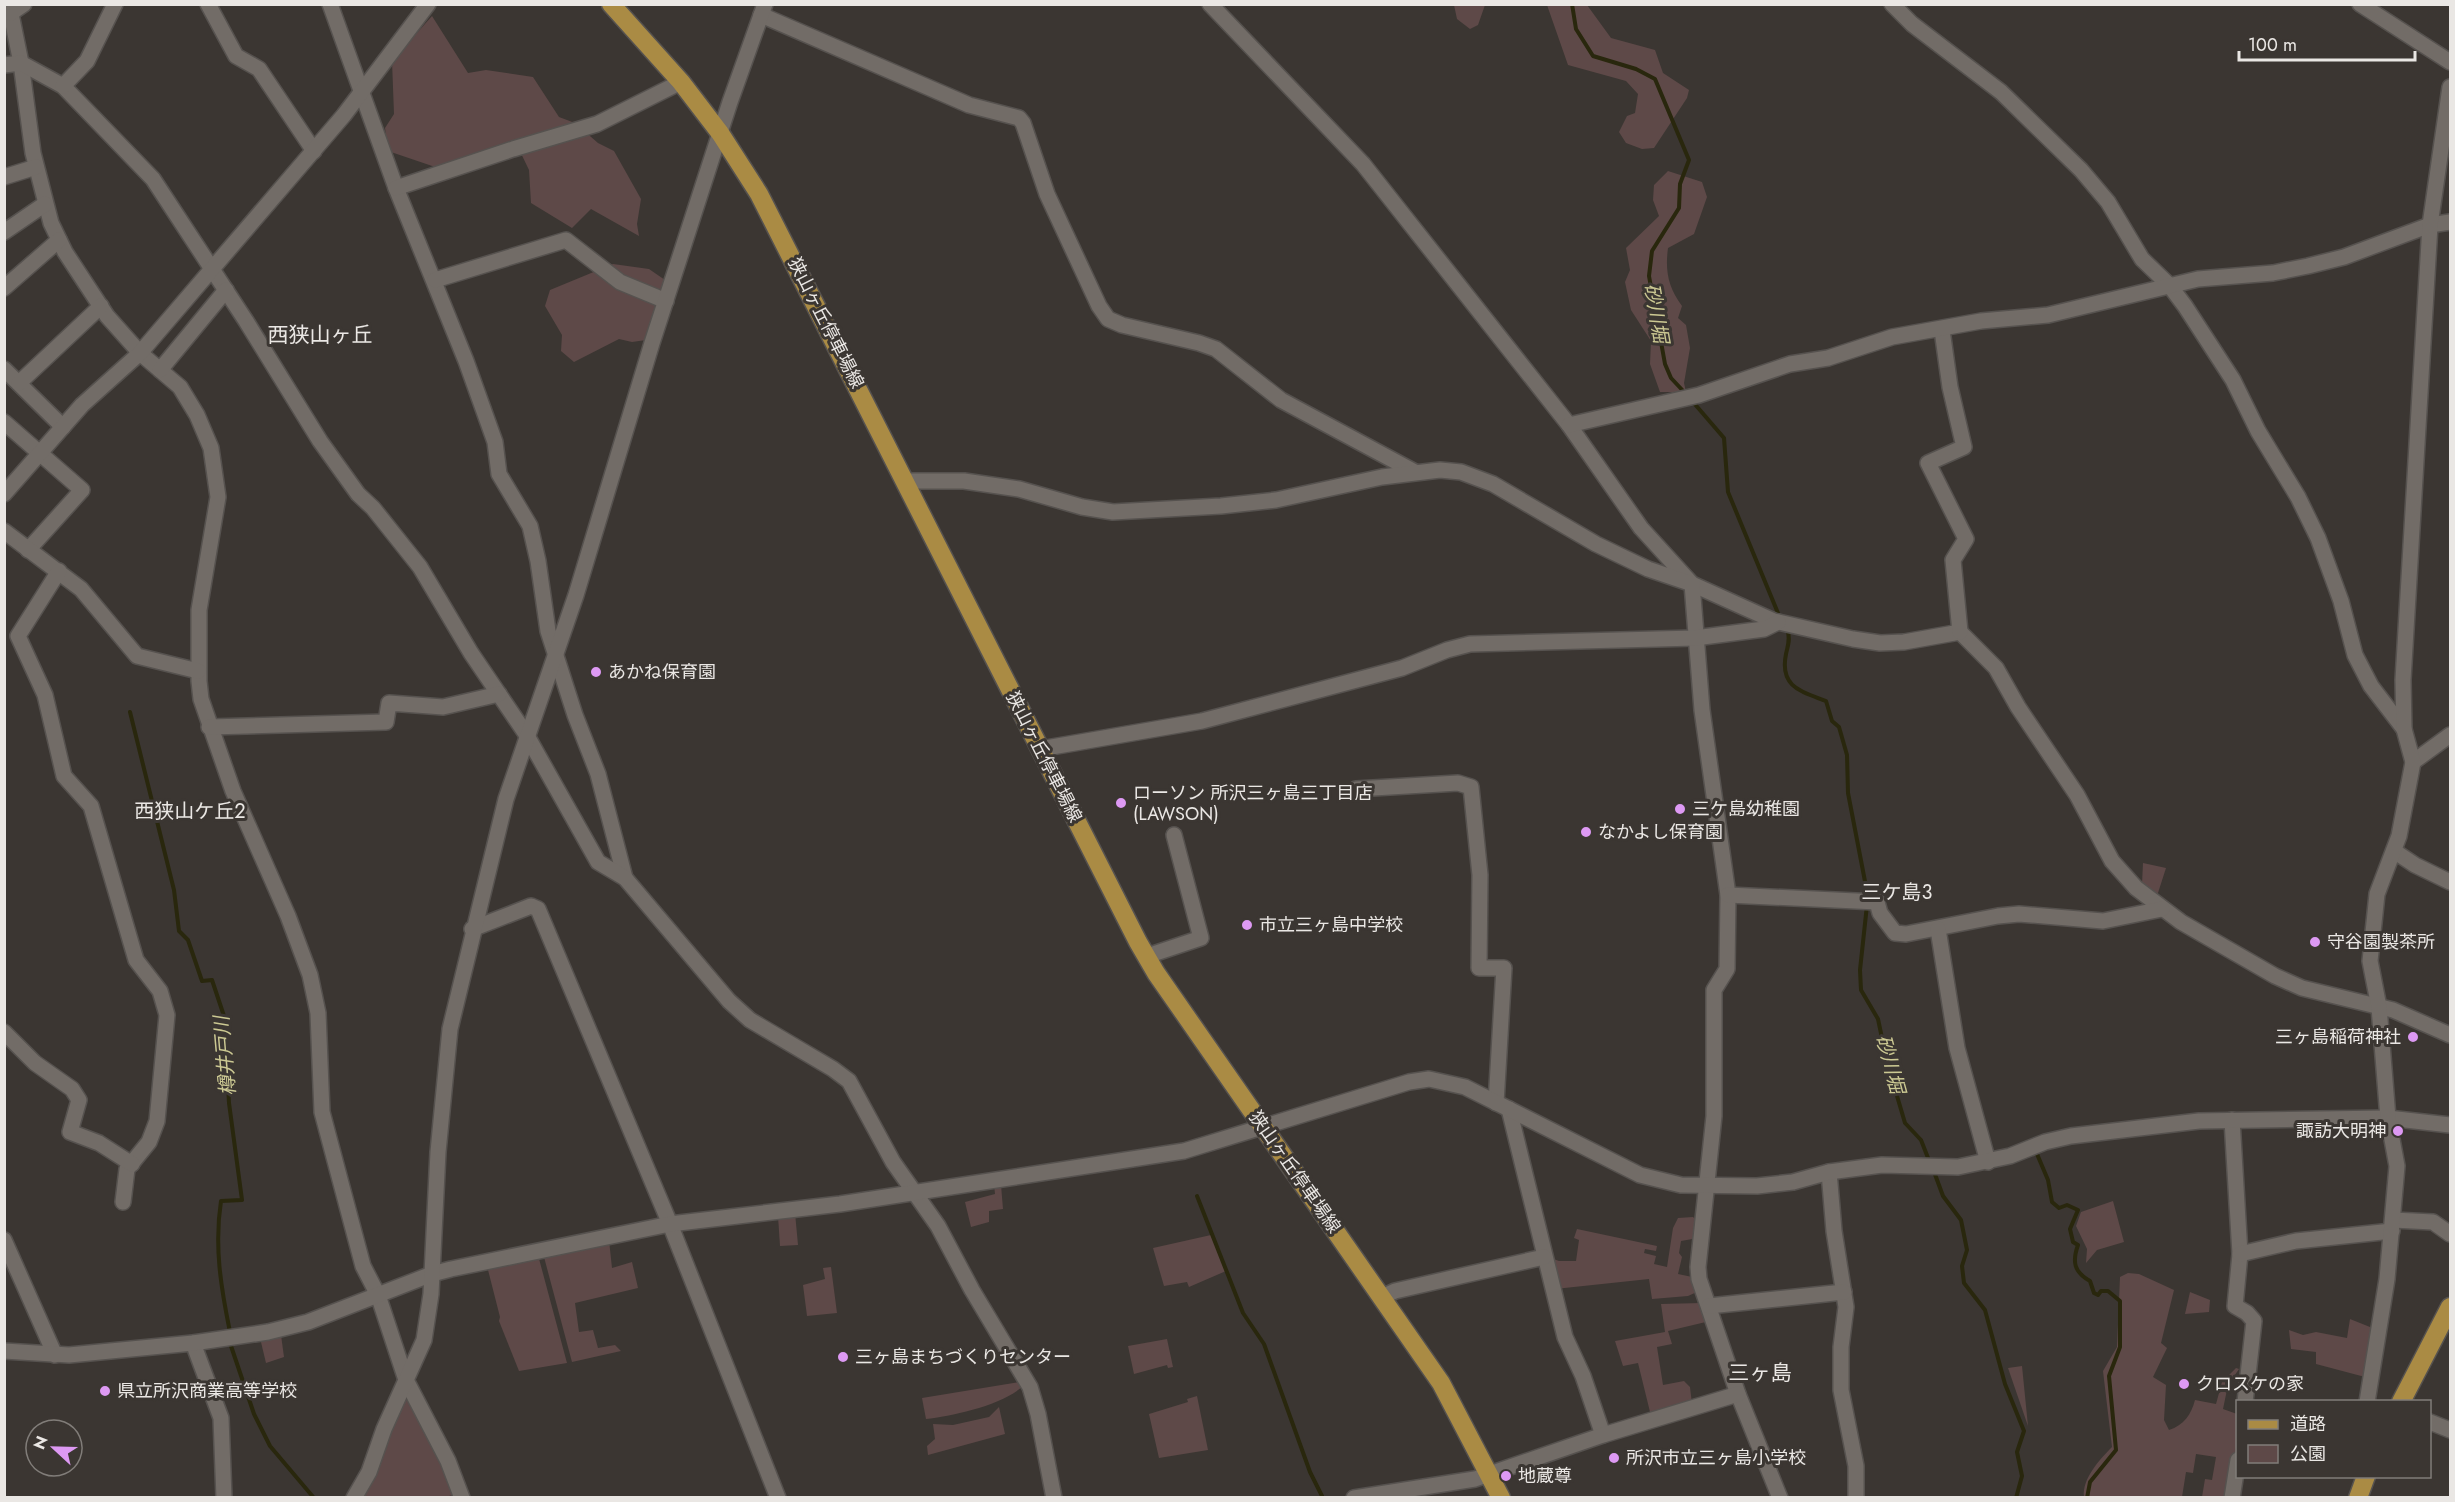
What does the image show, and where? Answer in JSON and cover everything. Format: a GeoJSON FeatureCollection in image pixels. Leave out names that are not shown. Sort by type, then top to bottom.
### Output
{"type":"FeatureCollection","features":[{"type":"Feature","properties":{"kind":"main road","name":"狭山ヶ丘停車場線"},"geometry":{"type":"LineString","coordinates":[[611,4],[681,82],[720,133],[774,223],[1147,956],[1441,1383],[1501,1497]]}},
{"type":"Feature","properties":{"kind":"main road"},"geometry":{"type":"LineString","coordinates":[[2402,1400],[2451,1307]]}},
{"type":"Feature","properties":{"kind":"main road"},"geometry":{"type":"LineString","coordinates":[[2358,1497],[2365,1478]]}},
{"type":"Feature","properties":{"kind":"street"},"geometry":{"type":"LineString","coordinates":[[63,86],[87,61],[115,4]]}},
{"type":"Feature","properties":{"kind":"street"},"geometry":{"type":"LineString","coordinates":[[208,4],[236,56],[259,69],[314,151]]}},
{"type":"Feature","properties":{"kind":"street"},"geometry":{"type":"LineString","coordinates":[[330,4],[396,188],[435,280],[495,442],[499,474],[530,526],[538,561],[548,631],[598,774],[625,878]]}},
{"type":"Feature","properties":{"kind":"street"},"geometry":{"type":"LineString","coordinates":[[4,494],[82,405],[140,353],[314,151],[361,94],[428,4]]}},
{"type":"Feature","properties":{"kind":"street"},"geometry":{"type":"LineString","coordinates":[[1892,4],[1912,24],[2001,92],[2042,130],[2109,202],[2142,259],[2170,286],[2233,380],[2258,431],[2298,496],[2318,538],[2341,601],[2355,655],[2371,686],[2404,729]]}},
{"type":"Feature","properties":{"kind":"street"},"geometry":{"type":"LineString","coordinates":[[2360,4],[2451,62]]}},
{"type":"Feature","properties":{"kind":"street"},"geometry":{"type":"LineString","coordinates":[[1212,5],[1364,164],[1569,425],[1641,528],[1692,584],[1703,721],[1728,895],[1727,969],[1714,990],[1714,1116],[1705,1186],[1699,1279],[1738,1394],[1780,1497]]}},
{"type":"Feature","properties":{"kind":"street"},"geometry":{"type":"LineString","coordinates":[[15,7],[36,167],[45,204],[59,240],[101,306],[140,353],[180,387],[197,416],[211,448],[216,475],[217,521],[203,581],[200,610],[198,671],[201,699],[233,791],[288,916],[310,975],[318,1013],[319,1086],[326,1129],[363,1266],[378,1295],[406,1380],[448,1461],[462,1497]]}},
{"type":"Feature","properties":{"kind":"street"},"geometry":{"type":"LineString","coordinates":[[354,1497],[369,1472],[424,1340],[432,1274],[444,1071],[450,1029],[472,928],[506,799],[526,734],[556,656],[666,301],[720,133],[763,10],[969,105],[1019,118],[1023,123],[1050,203],[1099,306],[1108,319],[1122,325],[1216,349],[1281,400],[1415,472]]}},
{"type":"Feature","properties":{"kind":"street"},"geometry":{"type":"LineString","coordinates":[[4,66],[21,63],[63,86],[153,179],[212,268],[320,441],[358,495],[373,508],[420,567],[471,652],[526,734],[598,861],[625,878],[736,1008],[770,1034],[833,1069],[849,1081],[879,1138],[938,1226],[972,1290],[1030,1387],[1038,1414],[1054,1497]]}},
{"type":"Feature","properties":{"kind":"street"},"geometry":{"type":"LineString","coordinates":[[396,188],[597,124],[681,82]]}},
{"type":"Feature","properties":{"kind":"street"},"geometry":{"type":"LineString","coordinates":[[2367,1400],[2387,1279],[2397,1166],[2388,1118],[2379,1007],[2370,961],[2372,928],[2380,881],[2394,851],[2412,762],[2404,729],[2403,680],[2430,225],[2451,87]]}},
{"type":"Feature","properties":{"kind":"street"},"geometry":{"type":"LineString","coordinates":[[4,177],[36,167]]}},
{"type":"Feature","properties":{"kind":"street"},"geometry":{"type":"LineString","coordinates":[[4,232],[45,204]]}},
{"type":"Feature","properties":{"kind":"street"},"geometry":{"type":"LineString","coordinates":[[1569,425],[1699,395],[1790,364],[1828,358],[1892,338],[1981,321],[2048,315],[2198,279],[2273,273],[2308,266],[2344,256],[2430,225],[2451,222]]}},
{"type":"Feature","properties":{"kind":"street"},"geometry":{"type":"LineString","coordinates":[[4,288],[59,240]]}},
{"type":"Feature","properties":{"kind":"street"},"geometry":{"type":"LineString","coordinates":[[435,280],[566,240],[620,282],[666,301]]}},
{"type":"Feature","properties":{"kind":"street"},"geometry":{"type":"LineString","coordinates":[[160,370],[226,290]]}},
{"type":"Feature","properties":{"kind":"street"},"geometry":{"type":"LineString","coordinates":[[19,383],[101,306]]}},
{"type":"Feature","properties":{"kind":"street"},"geometry":{"type":"LineString","coordinates":[[1942,330],[1950,387],[1965,447],[1928,463],[1966,539],[1953,560],[1960,632],[1996,668],[2018,707],[2077,795],[2112,861],[2136,888],[2162,909],[2275,976],[2302,988],[2379,1007],[2451,1035]]}},
{"type":"Feature","properties":{"kind":"street"},"geometry":{"type":"LineString","coordinates":[[4,369],[63,427]]}},
{"type":"Feature","properties":{"kind":"street"},"geometry":{"type":"LineString","coordinates":[[4,422],[82,490],[28,550]]}},
{"type":"Feature","properties":{"kind":"street"},"geometry":{"type":"LineString","coordinates":[[906,481],[975,483],[1019,489],[1082,507],[1113,512],[1221,506],[1276,500],[1382,477],[1440,470],[1475,476],[1596,544],[1648,569],[1692,584],[1778,622],[1880,643],[1904,642],[1960,632]]}},
{"type":"Feature","properties":{"kind":"street"},"geometry":{"type":"LineString","coordinates":[[4,531],[81,589],[137,657],[198,671]]}},
{"type":"Feature","properties":{"kind":"street"},"geometry":{"type":"LineString","coordinates":[[59,572],[18,636],[45,695],[64,776],[91,806],[136,960],[160,991],[167,1015],[158,1121],[148,1142],[127,1169],[123,1202]]}},
{"type":"Feature","properties":{"kind":"street"},"geometry":{"type":"LineString","coordinates":[[1040,749],[1202,721],[1402,668],[1447,650],[1470,644],[1695,638],[1764,629],[1778,622]]}},
{"type":"Feature","properties":{"kind":"street"},"geometry":{"type":"LineString","coordinates":[[209,727],[386,722],[389,703],[443,707],[500,694]]}},
{"type":"Feature","properties":{"kind":"street"},"geometry":{"type":"LineString","coordinates":[[2412,762],[2451,735]]}},
{"type":"Feature","properties":{"kind":"street"},"geometry":{"type":"LineString","coordinates":[[1356,789],[1458,783],[1471,787],[1480,875],[1479,968],[1504,968],[1503,1106],[1565,1337],[1583,1376],[1603,1435]]}},
{"type":"Feature","properties":{"kind":"street"},"geometry":{"type":"LineString","coordinates":[[1147,956],[1201,938],[1174,835]]}},
{"type":"Feature","properties":{"kind":"street"},"geometry":{"type":"LineString","coordinates":[[2394,851],[2415,865],[2451,882]]}},
{"type":"Feature","properties":{"kind":"street"},"geometry":{"type":"LineString","coordinates":[[1728,895],[1869,901],[1895,933],[1906,934],[1938,929],[1966,920],[2019,914],[2103,921],[2162,909]]}},
{"type":"Feature","properties":{"kind":"street"},"geometry":{"type":"LineString","coordinates":[[472,928],[531,906],[538,909],[670,1224],[778,1497]]}},
{"type":"Feature","properties":{"kind":"street"},"geometry":{"type":"LineString","coordinates":[[1938,929],[1957,1048],[1988,1162]]}},
{"type":"Feature","properties":{"kind":"street"},"geometry":{"type":"LineString","coordinates":[[4,1032],[35,1063],[72,1089],[79,1100],[70,1132],[99,1143],[132,1164]]}},
{"type":"Feature","properties":{"kind":"street"},"geometry":{"type":"LineString","coordinates":[[4,1351],[55,1355],[193,1343],[278,1330],[308,1322],[432,1274],[670,1224],[915,1193],[1184,1151],[1409,1082],[1429,1079],[1466,1087],[1640,1175],[1659,1181],[1705,1186],[1793,1182],[1829,1172],[1895,1165],[1958,1167],[1988,1162],[2045,1142],[2071,1136],[2150,1125],[2232,1120],[2388,1118],[2451,1125]]}},
{"type":"Feature","properties":{"kind":"street"},"geometry":{"type":"LineString","coordinates":[[2232,1120],[2240,1254],[2235,1306],[2247,1313],[2254,1322],[2246,1400]]}},
{"type":"Feature","properties":{"kind":"street"},"geometry":{"type":"LineString","coordinates":[[1829,1172],[1834,1231],[1846,1307],[1841,1347],[1841,1390],[1856,1466],[1856,1497]]}},
{"type":"Feature","properties":{"kind":"street"},"geometry":{"type":"LineString","coordinates":[[2240,1254],[2296,1241],[2433,1222],[2451,1234]]}},
{"type":"Feature","properties":{"kind":"street"},"geometry":{"type":"LineString","coordinates":[[4,1240],[55,1355]]}},
{"type":"Feature","properties":{"kind":"street"},"geometry":{"type":"LineString","coordinates":[[1382,1297],[1395,1291],[1544,1257]]}},
{"type":"Feature","properties":{"kind":"street"},"geometry":{"type":"LineString","coordinates":[[1709,1306],[1844,1292]]}},
{"type":"Feature","properties":{"kind":"street"},"geometry":{"type":"LineString","coordinates":[[193,1343],[221,1418],[224,1497]]}},
{"type":"Feature","properties":{"kind":"street"},"geometry":{"type":"LineString","coordinates":[[1354,1497],[1490,1475],[1603,1435],[1738,1394]]}},
{"type":"Feature","properties":{"kind":"street"},"geometry":{"type":"LineString","coordinates":[[2431,1422],[2451,1430]]}},
{"type":"Feature","properties":{"kind":"street"},"geometry":{"type":"LineString","coordinates":[[2232,1497],[2236,1472]]}},
{"type":"Feature","properties":{"kind":"green space"},"geometry":{"type":"Polygon","coordinates":[[[1454,5],[1485,5],[1478,25],[1470,29],[1457,19],[1454,5]]]}},
{"type":"Feature","properties":{"kind":"green space"},"geometry":{"type":"Polygon","coordinates":[[[1547,5],[1587,5],[1611,38],[1655,50],[1663,73],[1689,90],[1687,98],[1654,148],[1642,149],[1626,143],[1619,132],[1627,116],[1635,113],[1638,94],[1626,81],[1568,65],[1547,5]]]}},
{"type":"Feature","properties":{"kind":"green space"},"geometry":{"type":"Polygon","coordinates":[[[432,16],[468,73],[486,70],[533,77],[559,117],[575,123],[598,143],[614,151],[641,199],[637,224],[639,236],[591,209],[572,228],[531,203],[529,170],[516,143],[444,170],[388,151],[385,128],[394,114],[392,61],[432,16]]]}},
{"type":"Feature","properties":{"kind":"green space"},"geometry":{"type":"Polygon","coordinates":[[[1668,171],[1702,182],[1707,197],[1694,234],[1668,248],[1669,278],[1673,292],[1682,306],[1678,318],[1686,325],[1690,348],[1684,383],[1686,392],[1660,392],[1650,364],[1651,341],[1631,310],[1625,282],[1630,270],[1626,248],[1659,216],[1653,200],[1654,185],[1668,171]]]}},
{"type":"Feature","properties":{"kind":"green space"},"geometry":{"type":"Polygon","coordinates":[[[613,264],[649,269],[665,280],[646,340],[632,342],[619,339],[574,362],[561,351],[562,335],[545,306],[550,290],[613,264]]]}},
{"type":"Feature","properties":{"kind":"green space"},"geometry":{"type":"Polygon","coordinates":[[[2143,863],[2166,868],[2157,896],[2142,884],[2143,863]]]}},
{"type":"Feature","properties":{"kind":"green space"},"geometry":{"type":"Polygon","coordinates":[[[994,1184],[1001,1185],[1003,1209],[989,1211],[989,1222],[971,1227],[965,1202],[995,1194],[994,1184]]]}},
{"type":"Feature","properties":{"kind":"green space"},"geometry":{"type":"Polygon","coordinates":[[[2113,1201],[2124,1242],[2097,1250],[2086,1263],[2087,1249],[2076,1226],[2081,1212],[2113,1201]]]}},
{"type":"Feature","properties":{"kind":"green space"},"geometry":{"type":"Polygon","coordinates":[[[795,1213],[798,1245],[780,1246],[778,1216],[795,1213]]]}},
{"type":"Feature","properties":{"kind":"green space"},"geometry":{"type":"Polygon","coordinates":[[[1693,1217],[1698,1222],[1698,1238],[1681,1241],[1679,1253],[1682,1257],[1678,1274],[1697,1278],[1699,1291],[1688,1296],[1652,1299],[1649,1279],[1555,1289],[1548,1257],[1559,1261],[1576,1261],[1579,1240],[1574,1238],[1577,1229],[1657,1246],[1656,1251],[1645,1249],[1644,1253],[1656,1256],[1654,1264],[1667,1267],[1673,1228],[1678,1218],[1693,1217]]]}},
{"type":"Feature","properties":{"kind":"green space"},"geometry":{"type":"Polygon","coordinates":[[[1211,1235],[1226,1271],[1189,1287],[1187,1282],[1164,1286],[1153,1248],[1211,1235]]]}},
{"type":"Feature","properties":{"kind":"green space"},"geometry":{"type":"Polygon","coordinates":[[[609,1240],[612,1268],[632,1262],[638,1288],[575,1303],[579,1332],[593,1330],[598,1348],[615,1345],[621,1351],[572,1362],[544,1257],[609,1240]]]}},
{"type":"Feature","properties":{"kind":"green space"},"geometry":{"type":"Polygon","coordinates":[[[538,1255],[567,1363],[519,1371],[499,1321],[500,1317],[487,1266],[538,1255]]]}},
{"type":"Feature","properties":{"kind":"green space"},"geometry":{"type":"Polygon","coordinates":[[[831,1267],[837,1313],[807,1316],[803,1285],[825,1279],[823,1268],[831,1267]]]}},
{"type":"Feature","properties":{"kind":"green space"},"geometry":{"type":"Polygon","coordinates":[[[2128,1273],[2139,1274],[2174,1290],[2161,1343],[2167,1348],[2153,1377],[2166,1385],[2164,1420],[2169,1430],[2186,1419],[2195,1400],[2216,1404],[2222,1382],[2236,1368],[2239,1369],[2228,1385],[2223,1409],[2236,1414],[2236,1447],[2230,1497],[2202,1497],[2205,1479],[2212,1480],[2216,1457],[2196,1454],[2193,1473],[2186,1472],[2182,1497],[2084,1497],[2089,1477],[2112,1447],[2103,1371],[2117,1347],[2120,1277],[2128,1273]]]}},
{"type":"Feature","properties":{"kind":"green space"},"geometry":{"type":"Polygon","coordinates":[[[2190,1292],[2210,1300],[2209,1312],[2185,1314],[2190,1292]]]}},
{"type":"Feature","properties":{"kind":"green space"},"geometry":{"type":"Polygon","coordinates":[[[1702,1303],[1710,1321],[1668,1331],[1672,1344],[1657,1347],[1663,1385],[1684,1381],[1690,1387],[1692,1404],[1651,1416],[1638,1363],[1623,1366],[1615,1341],[1665,1332],[1661,1304],[1702,1303]]]}},
{"type":"Feature","properties":{"kind":"green space"},"geometry":{"type":"Polygon","coordinates":[[[2350,1319],[2375,1329],[2365,1377],[2316,1364],[2316,1352],[2291,1349],[2289,1330],[2303,1335],[2316,1332],[2347,1338],[2350,1319]]]}},
{"type":"Feature","properties":{"kind":"green space"},"geometry":{"type":"Polygon","coordinates":[[[281,1335],[284,1357],[266,1363],[260,1338],[281,1335]]]}},
{"type":"Feature","properties":{"kind":"green space"},"geometry":{"type":"Polygon","coordinates":[[[1167,1339],[1173,1367],[1168,1368],[1167,1365],[1134,1374],[1128,1346],[1167,1339]]]}},
{"type":"Feature","properties":{"kind":"green space"},"geometry":{"type":"Polygon","coordinates":[[[2022,1366],[2028,1426],[2008,1368],[2022,1366]]]}},
{"type":"Feature","properties":{"kind":"green space"},"geometry":{"type":"Polygon","coordinates":[[[1020,1382],[1023,1386],[1003,1399],[963,1412],[926,1419],[922,1398],[1020,1382]]]}},
{"type":"Feature","properties":{"kind":"green space"},"geometry":{"type":"Polygon","coordinates":[[[404,1395],[408,1395],[457,1494],[441,1498],[360,1498],[404,1395]]]}},
{"type":"Feature","properties":{"kind":"green space"},"geometry":{"type":"Polygon","coordinates":[[[1197,1396],[1208,1450],[1159,1458],[1149,1414],[1188,1402],[1187,1399],[1197,1396]]]}},
{"type":"Feature","properties":{"kind":"green space"},"geometry":{"type":"Polygon","coordinates":[[[999,1407],[1005,1434],[928,1455],[927,1446],[935,1439],[933,1424],[953,1425],[989,1417],[999,1407]]]}},
{"type":"Feature","properties":{"kind":"waterway","name":"砂川堀"},"geometry":{"type":"LineString","coordinates":[[1572,4],[1576,29],[1593,56],[1636,69],[1655,79],[1689,160],[1680,184],[1679,208],[1652,251],[1649,276],[1665,364],[1671,378],[1686,394]]}},
{"type":"Feature","properties":{"kind":"waterway","name":"砂川堀"},"geometry":{"type":"LineString","coordinates":[[1693,402],[1724,438],[1728,492],[1780,618]]}},
{"type":"Feature","properties":{"kind":"waterway","name":"砂川堀"},"geometry":{"type":"LineString","coordinates":[[1788,632],[1786,674],[1795,687],[1826,701],[1832,721],[1839,727],[1847,755],[1848,793],[1868,897]]}},
{"type":"Feature","properties":{"kind":"waterway","name":"樽井戸川"},"geometry":{"type":"LineString","coordinates":[[130,712],[174,890],[179,931],[188,940],[202,981],[212,980],[224,1016],[229,1103],[242,1200],[221,1201],[219,1218],[220,1267],[230,1332]]}},
{"type":"Feature","properties":{"kind":"waterway","name":"砂川堀"},"geometry":{"type":"LineString","coordinates":[[1867,905],[1860,970],[1861,990],[1878,1019],[1887,1062],[1905,1123],[1921,1140],[1930,1163]]}},
{"type":"Feature","properties":{"kind":"waterway"},"geometry":{"type":"LineString","coordinates":[[2033,1153],[2037,1154],[2048,1180],[2052,1202],[2059,1208],[2067,1205],[2078,1210],[2070,1229],[2073,1242],[2078,1245],[2075,1257],[2078,1270],[2090,1281],[2094,1293],[2098,1295],[2101,1291],[2108,1291],[2120,1301],[2120,1347],[2109,1376],[2116,1450],[2090,1482],[2087,1498]]}},
{"type":"Feature","properties":{"kind":"waterway","name":"砂川堀"},"geometry":{"type":"LineString","coordinates":[[1933,1169],[1943,1196],[1961,1220],[1967,1250],[1962,1266],[1964,1283],[1985,1310],[2005,1384],[2024,1431],[2017,1452],[2022,1476],[2016,1498]]}},
{"type":"Feature","properties":{"kind":"waterway"},"geometry":{"type":"LineString","coordinates":[[1197,1196],[1243,1313],[1264,1344],[1310,1472],[1322,1496]]}},
{"type":"Feature","properties":{"kind":"waterway","name":"樽井戸川"},"geometry":{"type":"LineString","coordinates":[[231,1346],[254,1414],[270,1446],[314,1498]]}},
{"type":"Feature","properties":{"kind":"place","name":"あかね保育園"},"geometry":{"type":"Point","coordinates":[596,672]}},
{"type":"Feature","properties":{"kind":"place","name":"ローソン 所沢三ヶ島三丁目店 (LAWSON)"},"geometry":{"type":"Point","coordinates":[1121,803]}},
{"type":"Feature","properties":{"kind":"place","name":"三ケ島幼稚園"},"geometry":{"type":"Point","coordinates":[1680,809]}},
{"type":"Feature","properties":{"kind":"place","name":"なかよし保育園"},"geometry":{"type":"Point","coordinates":[1586,832]}},
{"type":"Feature","properties":{"kind":"place","name":"市立三ヶ島中学校"},"geometry":{"type":"Point","coordinates":[1247,925]}},
{"type":"Feature","properties":{"kind":"place","name":"守谷園製茶所"},"geometry":{"type":"Point","coordinates":[2315,942]}},
{"type":"Feature","properties":{"kind":"place","name":"三ヶ島稲荷神社"},"geometry":{"type":"Point","coordinates":[2413,1037]}},
{"type":"Feature","properties":{"kind":"place","name":"諏訪大明神"},"geometry":{"type":"Point","coordinates":[2398,1131]}},
{"type":"Feature","properties":{"kind":"place","name":"三ヶ島まちづくりセンター"},"geometry":{"type":"Point","coordinates":[843,1357]}},
{"type":"Feature","properties":{"kind":"place","name":"クロスケの家"},"geometry":{"type":"Point","coordinates":[2184,1384]}},
{"type":"Feature","properties":{"kind":"place","name":"県立所沢商業高等学校"},"geometry":{"type":"Point","coordinates":[105,1391]}},
{"type":"Feature","properties":{"kind":"place","name":"所沢市立三ヶ島小学校"},"geometry":{"type":"Point","coordinates":[1614,1458]}},
{"type":"Feature","properties":{"kind":"place","name":"地蔵尊"},"geometry":{"type":"Point","coordinates":[1506,1476]}},
{"type":"Feature","properties":{"kind":"district","name":"西狭山ヶ丘"},"geometry":{"type":"Point","coordinates":[320,335]}},
{"type":"Feature","properties":{"kind":"district","name":"西狭山ケ丘2"},"geometry":{"type":"Point","coordinates":[190,811]}},
{"type":"Feature","properties":{"kind":"district","name":"三ケ島3"},"geometry":{"type":"Point","coordinates":[1897,892]}},
{"type":"Feature","properties":{"kind":"district","name":"三ヶ島"},"geometry":{"type":"Point","coordinates":[1760,1373]}}]}
